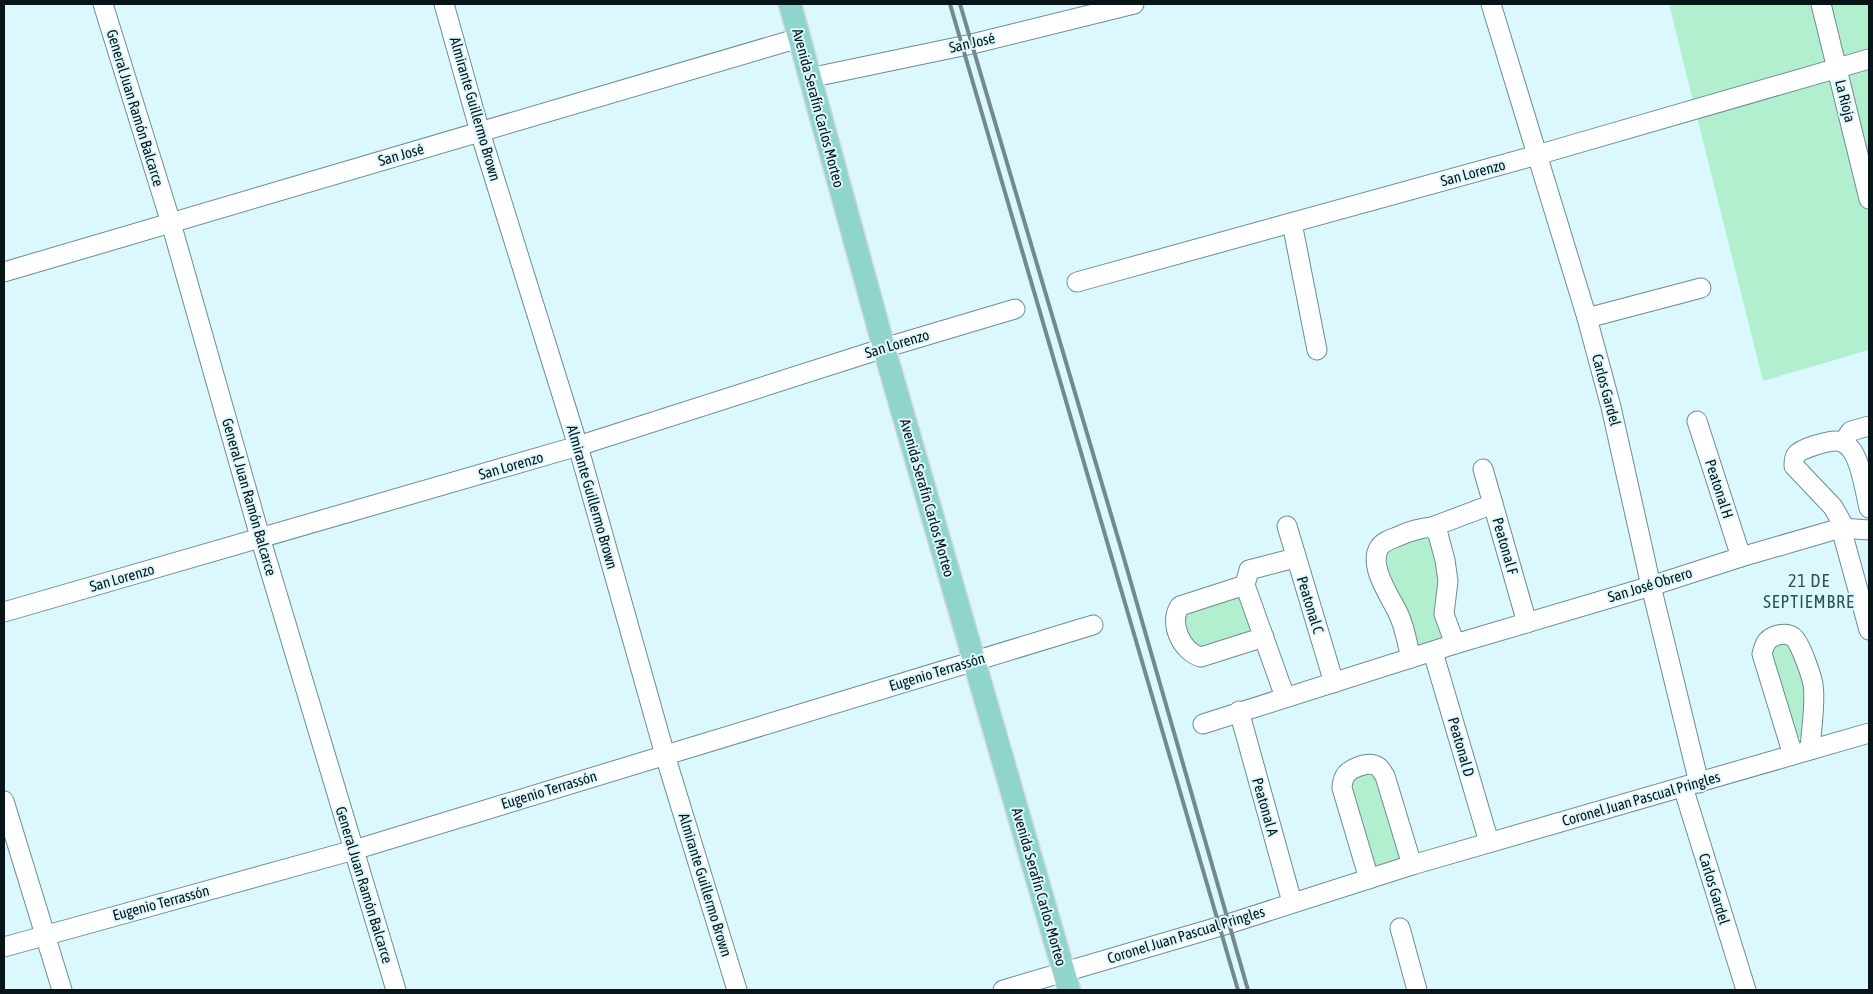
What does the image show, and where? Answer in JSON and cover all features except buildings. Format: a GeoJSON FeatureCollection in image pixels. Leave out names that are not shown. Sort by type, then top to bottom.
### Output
{"type":"FeatureCollection","features":[{"type":"Feature","properties":{"kind":"main road","name":"Avenida Serafín Carlos Morteo"},"geometry":{"type":"LineString","coordinates":[[790,4],[884,348],[1066,981]]}},
{"type":"Feature","properties":{"kind":"street","name":"General Juan Ramón Balcarce"},"geometry":{"type":"LineString","coordinates":[[103,4],[170,223],[260,537],[396,990]]}},
{"type":"Feature","properties":{"kind":"street","name":"Almirante Guillermo Brown"},"geometry":{"type":"LineString","coordinates":[[444,4],[480,132],[578,446],[665,755],[738,990]]}},
{"type":"Feature","properties":{"kind":"street","name":"San José"},"geometry":{"type":"LineString","coordinates":[[809,78],[972,44],[1134,4]]}},
{"type":"Feature","properties":{"kind":"street","name":"Carlos Gardel"},"geometry":{"type":"LineString","coordinates":[[1491,4],[1587,318],[1611,407],[1651,586],[1691,785],[1746,990]]}},
{"type":"Feature","properties":{"kind":"street","name":"La Rioja"},"geometry":{"type":"LineString","coordinates":[[1821,4],[1869,199]]}},
{"type":"Feature","properties":{"kind":"street","name":"San José"},"geometry":{"type":"LineString","coordinates":[[4,272],[799,38]]}},
{"type":"Feature","properties":{"kind":"street","name":"San Lorenzo"},"geometry":{"type":"LineString","coordinates":[[1076,282],[1537,155],[1869,59]]}},
{"type":"Feature","properties":{"kind":"street"},"geometry":{"type":"LineString","coordinates":[[1292,223],[1317,350]]}},
{"type":"Feature","properties":{"kind":"street"},"geometry":{"type":"LineString","coordinates":[[1587,318],[1702,288]]}},
{"type":"Feature","properties":{"kind":"street","name":"San Lorenzo"},"geometry":{"type":"LineString","coordinates":[[4,612],[578,446],[884,348],[1015,309]]}},
{"type":"Feature","properties":{"kind":"street","name":"Peatonal H"},"geometry":{"type":"LineString","coordinates":[[1697,422],[1740,557]]}},
{"type":"Feature","properties":{"kind":"street"},"geometry":{"type":"LineString","coordinates":[[1843,442],[1851,431],[1869,426]]}},
{"type":"Feature","properties":{"kind":"street"},"geometry":{"type":"LineString","coordinates":[[1869,508],[1855,456],[1843,442],[1836,441],[1802,449],[1797,453],[1794,466],[1833,507],[1843,528],[1869,630]]}},
{"type":"Feature","properties":{"kind":"street","name":"Peatonal F"},"geometry":{"type":"LineString","coordinates":[[1484,469],[1527,623]]}},
{"type":"Feature","properties":{"kind":"street"},"geometry":{"type":"LineString","coordinates":[[1411,658],[1401,621],[1383,586],[1377,558],[1379,548],[1388,540],[1419,528],[1432,527],[1493,504]]}},
{"type":"Feature","properties":{"kind":"street","name":"Peatonal C"},"geometry":{"type":"LineString","coordinates":[[1287,526],[1295,558],[1334,683]]}},
{"type":"Feature","properties":{"kind":"street"},"geometry":{"type":"LineString","coordinates":[[1432,527],[1438,534],[1445,560],[1448,581],[1444,614],[1455,644]]}},
{"type":"Feature","properties":{"kind":"street","name":"San José Obrero"},"geometry":{"type":"LineString","coordinates":[[1203,724],[1284,697],[1651,586],[1740,557],[1843,528],[1869,530]]}},
{"type":"Feature","properties":{"kind":"street"},"geometry":{"type":"LineString","coordinates":[[1284,697],[1245,585],[1249,570],[1295,558]]}},
{"type":"Feature","properties":{"kind":"street"},"geometry":{"type":"LineString","coordinates":[[1245,585],[1180,606],[1176,612],[1175,620],[1178,632],[1193,655],[1201,657],[1264,637]]}},
{"type":"Feature","properties":{"kind":"street","name":"Eugenio Terrassón"},"geometry":{"type":"LineString","coordinates":[[4,947],[45,934],[354,850],[1093,625]]}},
{"type":"Feature","properties":{"kind":"street"},"geometry":{"type":"LineString","coordinates":[[1779,634],[1794,637],[1798,642],[1813,682],[1802,753],[1762,654],[1766,641],[1779,634]]}},
{"type":"Feature","properties":{"kind":"street","name":"Peatonal D"},"geometry":{"type":"LineString","coordinates":[[1433,652],[1489,842]]}},
{"type":"Feature","properties":{"kind":"street","name":"Peatonal A"},"geometry":{"type":"LineString","coordinates":[[1239,711],[1292,902]]}},
{"type":"Feature","properties":{"kind":"street","name":"Coronel Juan Pascual Pringles"},"geometry":{"type":"LineString","coordinates":[[1003,990],[1066,981],[1292,902],[1489,842],[1869,733]]}},
{"type":"Feature","properties":{"kind":"street"},"geometry":{"type":"LineString","coordinates":[[1369,879],[1342,788],[1344,777],[1348,772],[1359,767],[1373,764],[1380,768],[1385,776],[1412,865]]}},
{"type":"Feature","properties":{"kind":"street"},"geometry":{"type":"LineString","coordinates":[[4,801],[62,990]]}},
{"type":"Feature","properties":{"kind":"street"},"geometry":{"type":"LineString","coordinates":[[1400,928],[1417,990]]}},
{"type":"Feature","properties":{"kind":"green space"},"geometry":{"type":"Polygon","coordinates":[[[1669,4],[1869,4],[1869,350],[1763,381],[1669,4]]]}},
{"type":"Feature","properties":{"kind":"green space"},"geometry":{"type":"Polygon","coordinates":[[[1423,536],[1433,543],[1439,574],[1446,638],[1417,645],[1393,591],[1386,556],[1397,542],[1423,536]]]}},
{"type":"Feature","properties":{"kind":"green space"},"geometry":{"type":"Polygon","coordinates":[[[1241,593],[1255,632],[1196,650],[1182,621],[1188,610],[1241,593]]]}},
{"type":"Feature","properties":{"kind":"green space"},"geometry":{"type":"Polygon","coordinates":[[[1774,640],[1791,642],[1805,688],[1802,736],[1796,739],[1769,647],[1774,640]]]}},
{"type":"Feature","properties":{"kind":"green space"},"geometry":{"type":"Polygon","coordinates":[[[1370,773],[1376,776],[1406,859],[1373,868],[1350,789],[1352,777],[1370,773]]]}},
{"type":"Feature","properties":{"kind":"railway"},"geometry":{"type":"LineString","coordinates":[[950,4],[1238,990]]}},
{"type":"Feature","properties":{"kind":"railway"},"geometry":{"type":"LineString","coordinates":[[960,4],[1123,555],[1248,990]]}},
{"type":"Feature","properties":{"kind":"district","name":"21 DE SEPTIEMBRE"},"geometry":{"type":"Point","coordinates":[1809,591]}}]}
